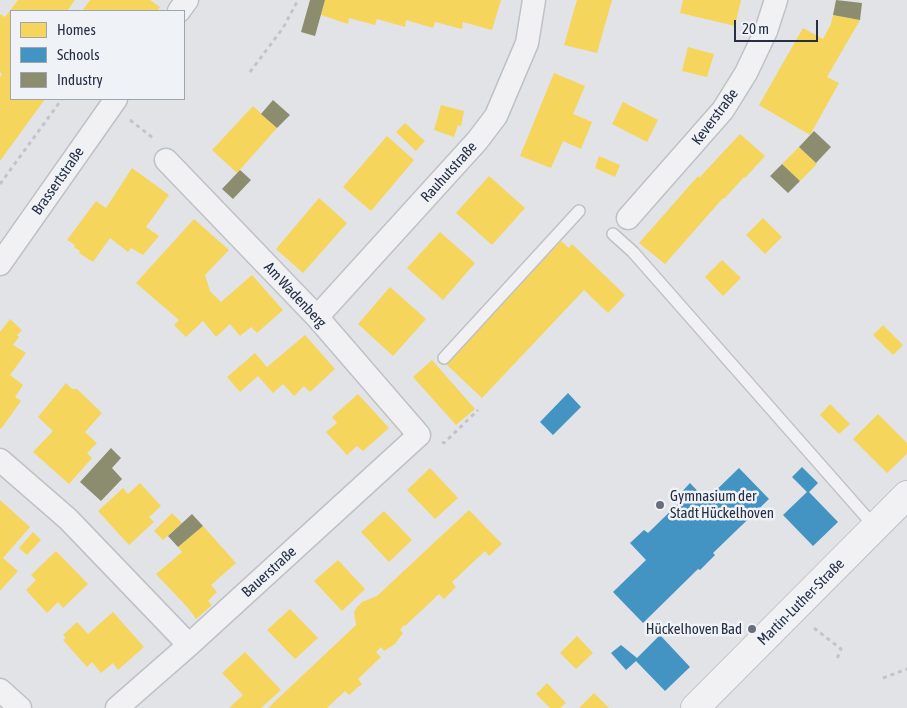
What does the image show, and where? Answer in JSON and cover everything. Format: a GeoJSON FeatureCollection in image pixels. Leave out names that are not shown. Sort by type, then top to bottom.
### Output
{"type":"FeatureCollection","features":[{"type":"Feature","properties":{"kind":"street","name":"Rauhutstraße"},"geometry":{"type":"LineString","coordinates":[[317,317],[477,141],[496,116],[527,44],[534,0]]}},
{"type":"Feature","properties":{"kind":"street","name":"Keverstraße"},"geometry":{"type":"LineString","coordinates":[[628,218],[723,110],[746,73],[766,31],[776,0]]}},
{"type":"Feature","properties":{"kind":"street","name":"Brassertstraße"},"geometry":{"type":"LineString","coordinates":[[0,264],[115,100]]}},
{"type":"Feature","properties":{"kind":"street","name":"Am Wadenberg"},"geometry":{"type":"LineString","coordinates":[[166,160],[317,317],[419,435]]}},
{"type":"Feature","properties":{"kind":"street","name":"Bauerstraße"},"geometry":{"type":"LineString","coordinates":[[117,708],[189,645],[419,435]]}},
{"type":"Feature","properties":{"kind":"street"},"geometry":{"type":"LineString","coordinates":[[0,460],[68,519],[189,645]]}},
{"type":"Feature","properties":{"kind":"street","name":"Martin-Luther-Straße"},"geometry":{"type":"LineString","coordinates":[[694,708],[907,495]]}},
{"type":"Feature","properties":{"kind":"street"},"geometry":{"type":"LineString","coordinates":[[0,690],[20,708]]}},
{"type":"Feature","properties":{"kind":"lane"},"geometry":{"type":"LineString","coordinates":[[444,358],[579,211]]}},
{"type":"Feature","properties":{"kind":"lane"},"geometry":{"type":"LineString","coordinates":[[613,234],[633,252],[874,527]]}},
{"type":"Feature","properties":{"kind":"path"},"geometry":{"type":"LineString","coordinates":[[250,72],[283,28],[298,0]]}},
{"type":"Feature","properties":{"kind":"path"},"geometry":{"type":"LineString","coordinates":[[0,184],[61,100]]}},
{"type":"Feature","properties":{"kind":"path"},"geometry":{"type":"LineString","coordinates":[[444,443],[478,410]]}},
{"type":"Feature","properties":{"kind":"path"},"geometry":{"type":"LineString","coordinates":[[884,678],[907,668]]}},
{"type":"Feature","properties":{"kind":"building: Homes"},"geometry":{"type":"Polygon","coordinates":[[[18,0],[75,0],[68,10],[10,10],[18,0]]]}},
{"type":"Feature","properties":{"kind":"building: Homes"},"geometry":{"type":"Polygon","coordinates":[[[90,0],[150,0],[160,7],[158,10],[83,10],[90,0]]]}},
{"type":"Feature","properties":{"kind":"building: Homes"},"geometry":{"type":"Polygon","coordinates":[[[325,0],[501,0],[492,30],[463,22],[462,29],[435,22],[433,28],[406,20],[405,27],[377,19],[375,25],[349,18],[348,24],[321,15],[325,0]]]}},
{"type":"Feature","properties":{"kind":"building: Homes"},"geometry":{"type":"Polygon","coordinates":[[[577,0],[612,0],[597,53],[564,45],[577,0]]]}},
{"type":"Feature","properties":{"kind":"building: Homes"},"geometry":{"type":"Polygon","coordinates":[[[683,0],[741,0],[735,26],[680,13],[683,0]]]}},
{"type":"Feature","properties":{"kind":"building: Homes"},"geometry":{"type":"Polygon","coordinates":[[[10,10],[10,100],[44,100],[0,161],[0,77],[2,74],[0,72],[0,14],[5,17],[10,10]]]}},
{"type":"Feature","properties":{"kind":"building: Homes"},"geometry":{"type":"Polygon","coordinates":[[[833,15],[860,20],[827,77],[839,83],[810,135],[759,105],[803,28],[823,39],[831,24],[833,15]]]}},
{"type":"Feature","properties":{"kind":"building: Homes"},"geometry":{"type":"Polygon","coordinates":[[[688,47],[714,54],[707,77],[682,71],[688,47]]]}},
{"type":"Feature","properties":{"kind":"building: Homes"},"geometry":{"type":"Polygon","coordinates":[[[554,73],[585,86],[573,114],[592,122],[581,149],[563,141],[551,168],[520,156],[554,73]]]}},
{"type":"Feature","properties":{"kind":"building: Homes"},"geometry":{"type":"Polygon","coordinates":[[[623,102],[658,120],[647,142],[612,124],[623,102]]]}},
{"type":"Feature","properties":{"kind":"building: Homes"},"geometry":{"type":"Polygon","coordinates":[[[441,105],[464,111],[461,126],[458,125],[454,137],[434,130],[441,105]]]}},
{"type":"Feature","properties":{"kind":"building: Homes"},"geometry":{"type":"Polygon","coordinates":[[[253,106],[277,128],[237,173],[212,150],[253,106]]]}},
{"type":"Feature","properties":{"kind":"building: Homes"},"geometry":{"type":"Polygon","coordinates":[[[405,123],[425,141],[416,151],[396,132],[405,123]]]}},
{"type":"Feature","properties":{"kind":"building: Homes"},"geometry":{"type":"Polygon","coordinates":[[[740,134],[765,156],[723,198],[665,264],[639,243],[698,176],[699,178],[740,134]]]}},
{"type":"Feature","properties":{"kind":"building: Homes"},"geometry":{"type":"Polygon","coordinates":[[[387,136],[414,160],[371,211],[343,187],[387,136]]]}},
{"type":"Feature","properties":{"kind":"building: Homes"},"geometry":{"type":"Polygon","coordinates":[[[799,147],[817,164],[800,181],[782,164],[799,147]]]}},
{"type":"Feature","properties":{"kind":"building: Homes"},"geometry":{"type":"Polygon","coordinates":[[[599,156],[620,165],[615,177],[595,168],[599,156]]]}},
{"type":"Feature","properties":{"kind":"building: Homes"},"geometry":{"type":"Polygon","coordinates":[[[132,168],[169,195],[146,227],[159,236],[143,255],[131,248],[128,252],[110,238],[93,262],[79,253],[80,251],[74,247],[75,245],[67,240],[96,201],[106,208],[132,168]]]}},
{"type":"Feature","properties":{"kind":"building: Homes"},"geometry":{"type":"Polygon","coordinates":[[[489,176],[525,208],[492,245],[456,213],[489,176]]]}},
{"type":"Feature","properties":{"kind":"building: Homes"},"geometry":{"type":"Polygon","coordinates":[[[319,198],[347,223],[303,273],[276,249],[319,198]]]}},
{"type":"Feature","properties":{"kind":"building: Homes"},"geometry":{"type":"Polygon","coordinates":[[[763,218],[782,237],[765,254],[746,235],[763,218]]]}},
{"type":"Feature","properties":{"kind":"building: Homes"},"geometry":{"type":"Polygon","coordinates":[[[194,219],[229,250],[205,275],[210,291],[221,302],[252,275],[283,310],[257,333],[251,327],[240,336],[230,324],[216,337],[203,321],[186,337],[174,325],[179,320],[136,283],[194,219]]]}},
{"type":"Feature","properties":{"kind":"building: Homes"},"geometry":{"type":"Polygon","coordinates":[[[440,232],[475,263],[443,300],[407,268],[440,232]]]}},
{"type":"Feature","properties":{"kind":"building: Homes"},"geometry":{"type":"Polygon","coordinates":[[[561,241],[569,248],[572,244],[625,295],[608,313],[584,290],[482,398],[446,364],[561,241]]]}},
{"type":"Feature","properties":{"kind":"building: Homes"},"geometry":{"type":"Polygon","coordinates":[[[722,260],[741,278],[723,296],[705,277],[722,260]]]}},
{"type":"Feature","properties":{"kind":"building: Homes"},"geometry":{"type":"Polygon","coordinates":[[[390,287],[426,319],[393,356],[358,324],[390,287]]]}},
{"type":"Feature","properties":{"kind":"building: Homes"},"geometry":{"type":"Polygon","coordinates":[[[10,319],[22,330],[17,335],[19,337],[13,345],[26,353],[10,375],[23,385],[15,397],[21,401],[1,429],[0,332],[10,319]]]}},
{"type":"Feature","properties":{"kind":"building: Homes"},"geometry":{"type":"Polygon","coordinates":[[[883,325],[903,345],[893,355],[873,335],[883,325]]]}},
{"type":"Feature","properties":{"kind":"building: Homes"},"geometry":{"type":"Polygon","coordinates":[[[305,335],[335,369],[310,392],[304,386],[294,396],[283,384],[273,393],[258,376],[240,392],[227,377],[255,353],[267,367],[305,335]]]}},
{"type":"Feature","properties":{"kind":"building: Homes"},"geometry":{"type":"Polygon","coordinates":[[[432,360],[475,409],[456,425],[413,377],[432,360]]]}},
{"type":"Feature","properties":{"kind":"building: Homes"},"geometry":{"type":"Polygon","coordinates":[[[66,383],[72,389],[77,389],[102,413],[85,432],[97,443],[87,453],[92,458],[69,484],[33,452],[53,431],[38,417],[66,383]]]}},
{"type":"Feature","properties":{"kind":"building: Homes"},"geometry":{"type":"Polygon","coordinates":[[[358,394],[389,428],[363,451],[357,446],[347,455],[326,432],[337,423],[332,417],[358,394]]]}},
{"type":"Feature","properties":{"kind":"building: Homes"},"geometry":{"type":"Polygon","coordinates":[[[830,404],[850,424],[839,434],[820,415],[830,404]]]}},
{"type":"Feature","properties":{"kind":"building: Homes"},"geometry":{"type":"Polygon","coordinates":[[[878,414],[907,443],[907,454],[887,473],[853,439],[878,414]]]}},
{"type":"Feature","properties":{"kind":"building: Homes"},"geometry":{"type":"Polygon","coordinates":[[[430,468],[458,498],[435,519],[407,490],[430,468]]]}},
{"type":"Feature","properties":{"kind":"building: Homes"},"geometry":{"type":"Polygon","coordinates":[[[140,483],[161,506],[149,517],[154,522],[129,545],[98,511],[123,488],[128,494],[140,483]]]}},
{"type":"Feature","properties":{"kind":"building: Homes"},"geometry":{"type":"Polygon","coordinates":[[[0,500],[30,527],[3,558],[18,571],[0,591],[0,500]]]}},
{"type":"Feature","properties":{"kind":"building: Homes"},"geometry":{"type":"Polygon","coordinates":[[[469,510],[502,544],[489,556],[485,551],[452,582],[456,587],[444,599],[439,594],[404,625],[400,630],[403,633],[395,644],[384,651],[381,647],[376,652],[381,657],[358,679],[362,684],[349,695],[345,691],[327,708],[268,708],[356,625],[354,612],[362,602],[377,596],[469,510]]]}},
{"type":"Feature","properties":{"kind":"building: Homes"},"geometry":{"type":"Polygon","coordinates":[[[384,511],[412,540],[389,562],[361,532],[384,511]]]}},
{"type":"Feature","properties":{"kind":"building: Homes"},"geometry":{"type":"Polygon","coordinates":[[[172,513],[182,523],[163,540],[154,531],[172,513]]]}},
{"type":"Feature","properties":{"kind":"building: Homes"},"geometry":{"type":"Polygon","coordinates":[[[203,526],[236,563],[211,585],[217,592],[208,601],[212,605],[196,619],[156,574],[182,552],[178,547],[203,526]]]}},
{"type":"Feature","properties":{"kind":"building: Homes"},"geometry":{"type":"Polygon","coordinates":[[[33,532],[41,540],[27,555],[19,548],[33,532]]]}},
{"type":"Feature","properties":{"kind":"building: Homes"},"geometry":{"type":"Polygon","coordinates":[[[56,551],[88,584],[63,608],[58,602],[47,613],[26,590],[36,580],[31,575],[56,551]]]}},
{"type":"Feature","properties":{"kind":"building: Homes"},"geometry":{"type":"Polygon","coordinates":[[[338,560],[365,589],[342,611],[314,581],[338,560]]]}},
{"type":"Feature","properties":{"kind":"building: Homes"},"geometry":{"type":"Polygon","coordinates":[[[290,609],[318,638],[295,659],[267,630],[290,609]]]}},
{"type":"Feature","properties":{"kind":"building: Homes"},"geometry":{"type":"Polygon","coordinates":[[[113,612],[144,647],[118,670],[113,663],[101,673],[92,662],[87,667],[63,640],[66,638],[63,635],[77,622],[88,634],[113,612]]]}},
{"type":"Feature","properties":{"kind":"building: Homes"},"geometry":{"type":"Polygon","coordinates":[[[577,636],[593,653],[576,669],[560,653],[577,636]]]}},
{"type":"Feature","properties":{"kind":"building: Homes"},"geometry":{"type":"Polygon","coordinates":[[[245,652],[281,690],[261,708],[229,708],[243,695],[222,673],[245,652]]]}},
{"type":"Feature","properties":{"kind":"building: Homes"},"geometry":{"type":"Polygon","coordinates":[[[547,683],[566,703],[560,708],[550,708],[536,694],[547,683]]]}},
{"type":"Feature","properties":{"kind":"building: Homes"},"geometry":{"type":"Polygon","coordinates":[[[594,693],[609,708],[579,708],[594,693]]]}},
{"type":"Feature","properties":{"kind":"building: Schools"},"geometry":{"type":"Polygon","coordinates":[[[568,393],[581,407],[553,435],[540,422],[568,393]]]}},
{"type":"Feature","properties":{"kind":"building: Schools"},"geometry":{"type":"Polygon","coordinates":[[[802,467],[818,483],[809,492],[838,522],[813,546],[783,515],[807,492],[792,477],[802,467]]]}},
{"type":"Feature","properties":{"kind":"building: Schools"},"geometry":{"type":"Polygon","coordinates":[[[739,468],[769,499],[713,553],[715,555],[700,570],[698,569],[643,623],[613,592],[646,560],[630,543],[644,530],[648,533],[681,501],[677,497],[690,483],[706,500],[739,468]]]}},
{"type":"Feature","properties":{"kind":"building: Schools"},"geometry":{"type":"Polygon","coordinates":[[[660,635],[690,667],[665,691],[636,661],[626,670],[611,653],[621,645],[637,658],[660,635]]]}},
{"type":"Feature","properties":{"kind":"building: Industry"},"geometry":{"type":"Polygon","coordinates":[[[310,0],[325,0],[315,36],[301,32],[310,0]]]}},
{"type":"Feature","properties":{"kind":"building: Industry"},"geometry":{"type":"Polygon","coordinates":[[[836,0],[862,3],[860,20],[833,15],[836,0]]]}},
{"type":"Feature","properties":{"kind":"building: Industry"},"geometry":{"type":"Polygon","coordinates":[[[273,100],[290,115],[277,128],[261,114],[273,100]]]}},
{"type":"Feature","properties":{"kind":"building: Industry"},"geometry":{"type":"Polygon","coordinates":[[[814,131],[831,147],[816,163],[799,147],[814,131]]]}},
{"type":"Feature","properties":{"kind":"building: Industry"},"geometry":{"type":"Polygon","coordinates":[[[782,164],[800,181],[788,193],[770,176],[782,164]]]}},
{"type":"Feature","properties":{"kind":"building: Industry"},"geometry":{"type":"Polygon","coordinates":[[[240,170],[251,180],[233,199],[222,189],[240,170]]]}},
{"type":"Feature","properties":{"kind":"building: Industry"},"geometry":{"type":"Polygon","coordinates":[[[111,448],[121,458],[112,468],[122,479],[101,501],[80,482],[111,448]]]}},
{"type":"Feature","properties":{"kind":"building: Industry"},"geometry":{"type":"Polygon","coordinates":[[[192,514],[203,526],[178,547],[168,536],[192,514]]]}},
{"type":"Feature","properties":{"kind":"place","name":"Gymnasium der Stadt Hückelhoven"},"geometry":{"type":"Point","coordinates":[660,505]}},
{"type":"Feature","properties":{"kind":"place","name":"Hückelhoven Bad"},"geometry":{"type":"Point","coordinates":[752,629]}}]}
